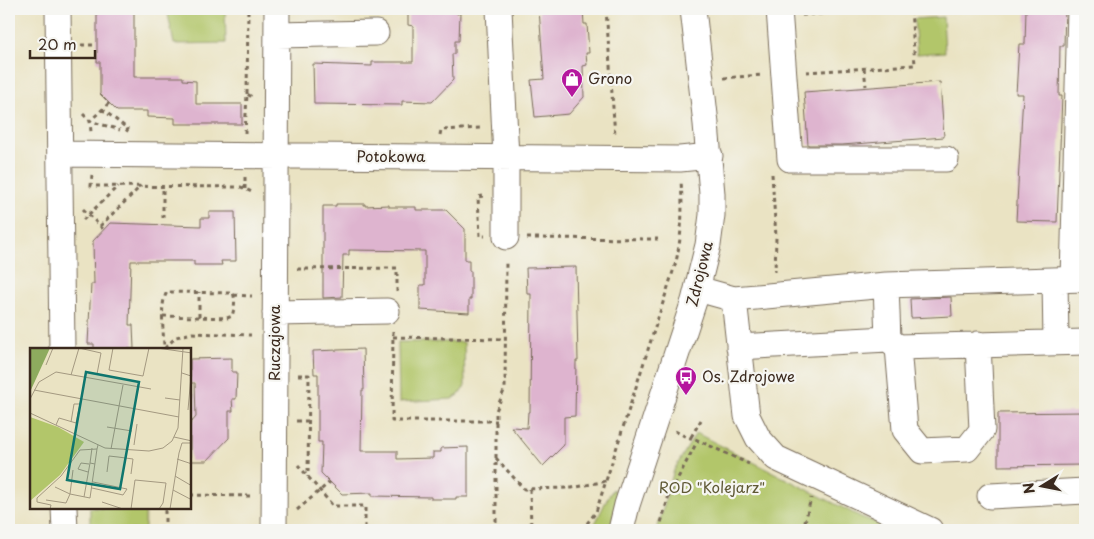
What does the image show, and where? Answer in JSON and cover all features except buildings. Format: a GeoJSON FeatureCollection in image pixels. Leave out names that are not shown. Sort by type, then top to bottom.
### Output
{"type":"FeatureCollection","features":[{"type":"Feature","properties":{"kind":"street"},"geometry":{"type":"LineString","coordinates":[[58,9],[62,348]]}},
{"type":"Feature","properties":{"kind":"street","name":"Ruczajowa"},"geometry":{"type":"LineString","coordinates":[[274,530],[277,9]]}},
{"type":"Feature","properties":{"kind":"street"},"geometry":{"type":"LineString","coordinates":[[499,9],[506,158],[506,239]]}},
{"type":"Feature","properties":{"kind":"street","name":"Zdrojowa"},"geometry":{"type":"LineString","coordinates":[[621,530],[627,505],[698,289],[708,245],[712,215],[710,156],[693,9]]}},
{"type":"Feature","properties":{"kind":"street"},"geometry":{"type":"LineString","coordinates":[[1056,342],[1071,279],[1082,65],[1080,9]]}},
{"type":"Feature","properties":{"kind":"street"},"geometry":{"type":"LineString","coordinates":[[779,13],[790,159],[946,159]]}},
{"type":"Feature","properties":{"kind":"street"},"geometry":{"type":"LineString","coordinates":[[277,35],[376,33]]}},
{"type":"Feature","properties":{"kind":"street"},"geometry":{"type":"LineString","coordinates":[[60,154],[277,156]]}},
{"type":"Feature","properties":{"kind":"street","name":"Potokowa"},"geometry":{"type":"LineString","coordinates":[[277,156],[680,159],[710,156]]}},
{"type":"Feature","properties":{"kind":"street"},"geometry":{"type":"LineString","coordinates":[[698,289],[734,299],[886,285],[1071,279]]}},
{"type":"Feature","properties":{"kind":"street"},"geometry":{"type":"LineString","coordinates":[[886,285],[905,430],[922,451],[967,449],[982,430],[978,344]]}},
{"type":"Feature","properties":{"kind":"street"},"geometry":{"type":"LineString","coordinates":[[734,299],[747,416],[758,438],[776,458],[930,530]]}},
{"type":"Feature","properties":{"kind":"street"},"geometry":{"type":"LineString","coordinates":[[275,313],[390,311]]}},
{"type":"Feature","properties":{"kind":"street"},"geometry":{"type":"LineString","coordinates":[[738,347],[893,343],[1085,342]]}},
{"type":"Feature","properties":{"kind":"street"},"geometry":{"type":"LineString","coordinates":[[990,496],[1085,491]]}},
{"type":"Feature","properties":{"kind":"street"},"geometry":{"type":"LineString","coordinates":[[64,509],[65,530]]}},
{"type":"Feature","properties":{"kind":"path"},"geometry":{"type":"LineString","coordinates":[[247,94],[248,9]]}},
{"type":"Feature","properties":{"kind":"path"},"geometry":{"type":"LineString","coordinates":[[779,13],[893,9]]}},
{"type":"Feature","properties":{"kind":"path"},"geometry":{"type":"LineString","coordinates":[[783,74],[915,65],[911,9]]}},
{"type":"Feature","properties":{"kind":"path"},"geometry":{"type":"LineString","coordinates":[[864,68],[866,86]]}},
{"type":"Feature","properties":{"kind":"path"},"geometry":{"type":"LineString","coordinates":[[102,109],[128,129],[126,132],[90,121],[102,109],[109,103]]}},
{"type":"Feature","properties":{"kind":"path"},"geometry":{"type":"LineString","coordinates":[[582,530],[596,512],[676,262],[681,238],[683,210],[680,159]]}},
{"type":"Feature","properties":{"kind":"path"},"geometry":{"type":"LineString","coordinates":[[78,225],[118,186]]}},
{"type":"Feature","properties":{"kind":"path"},"geometry":{"type":"LineString","coordinates":[[100,226],[142,186]]}},
{"type":"Feature","properties":{"kind":"path"},"geometry":{"type":"LineString","coordinates":[[163,186],[163,218]]}},
{"type":"Feature","properties":{"kind":"path"},"geometry":{"type":"LineString","coordinates":[[486,195],[478,197],[480,236],[494,237],[494,241],[524,238],[658,239]]}},
{"type":"Feature","properties":{"kind":"path"},"geometry":{"type":"LineString","coordinates":[[78,204],[104,230]]}},
{"type":"Feature","properties":{"kind":"path"},"geometry":{"type":"LineString","coordinates":[[496,530],[496,411],[505,388],[506,239]]}},
{"type":"Feature","properties":{"kind":"path"},"geometry":{"type":"LineString","coordinates":[[296,269],[397,268],[397,308],[390,311],[393,337],[392,421],[497,421]]}},
{"type":"Feature","properties":{"kind":"path"},"geometry":{"type":"LineString","coordinates":[[164,348],[164,299],[168,292],[233,293],[234,295],[252,296]]}},
{"type":"Feature","properties":{"kind":"path"},"geometry":{"type":"LineString","coordinates":[[198,317],[199,292]]}},
{"type":"Feature","properties":{"kind":"path"},"geometry":{"type":"LineString","coordinates":[[163,316],[228,318],[232,316],[234,295]]}},
{"type":"Feature","properties":{"kind":"path"},"geometry":{"type":"LineString","coordinates":[[165,348],[176,337],[192,333],[252,335]]}},
{"type":"Feature","properties":{"kind":"path"},"geometry":{"type":"LineString","coordinates":[[393,337],[505,339]]}},
{"type":"Feature","properties":{"kind":"path"},"geometry":{"type":"LineString","coordinates":[[296,375],[309,376],[308,476]]}},
{"type":"Feature","properties":{"kind":"path"},"geometry":{"type":"LineString","coordinates":[[691,437],[701,420]]}},
{"type":"Feature","properties":{"kind":"path"},"geometry":{"type":"LineString","coordinates":[[296,421],[308,421]]}},
{"type":"Feature","properties":{"kind":"path"},"geometry":{"type":"LineString","coordinates":[[659,530],[669,495],[698,440]]}},
{"type":"Feature","properties":{"kind":"path"},"geometry":{"type":"LineString","coordinates":[[496,458],[524,489],[572,488],[606,481]]}},
{"type":"Feature","properties":{"kind":"path"},"geometry":{"type":"LineString","coordinates":[[296,464],[333,506],[366,506],[365,529]]}},
{"type":"Feature","properties":{"kind":"path"},"geometry":{"type":"LineString","coordinates":[[296,511],[330,482]]}},
{"type":"Feature","properties":{"kind":"path"},"geometry":{"type":"LineString","coordinates":[[530,489],[531,530]]}},
{"type":"Feature","properties":{"kind":"path"},"geometry":{"type":"LineString","coordinates":[[191,495],[259,496]]}},
{"type":"Feature","properties":{"kind":"path"},"geometry":{"type":"LineString","coordinates":[[803,530],[812,495]]}},
{"type":"Feature","properties":{"kind":"path"},"geometry":{"type":"LineString","coordinates":[[165,509],[165,530]]}},
{"type":"Feature","properties":{"kind":"green space"},"geometry":{"type":"Polygon","coordinates":[[[167,9],[225,9],[226,43],[174,44],[167,9]]]}},
{"type":"Feature","properties":{"kind":"green space"},"geometry":{"type":"Polygon","coordinates":[[[943,17],[945,52],[917,54],[914,19],[943,17]]]}},
{"type":"Feature","properties":{"kind":"green space"},"geometry":{"type":"Polygon","coordinates":[[[398,342],[464,342],[465,386],[459,395],[452,399],[399,402],[398,342]]]}},
{"type":"Feature","properties":{"kind":"green space","name":"ROD \"Kolejarz\""},"geometry":{"type":"Polygon","coordinates":[[[696,433],[861,517],[896,530],[657,530],[674,470],[696,433]]]}},
{"type":"Feature","properties":{"kind":"green space"},"geometry":{"type":"Polygon","coordinates":[[[613,489],[618,495],[610,530],[591,530],[607,499],[613,489]]]}},
{"type":"Feature","properties":{"kind":"green space"},"geometry":{"type":"Polygon","coordinates":[[[90,509],[145,509],[145,530],[90,530],[90,509]]]}},
{"type":"Feature","properties":{"kind":"place","name":"Grono"},"geometry":{"type":"Point","coordinates":[572,98]}},
{"type":"Feature","properties":{"kind":"place","name":"Os. Zdrojowe"},"geometry":{"type":"Point","coordinates":[686,396]}}]}
